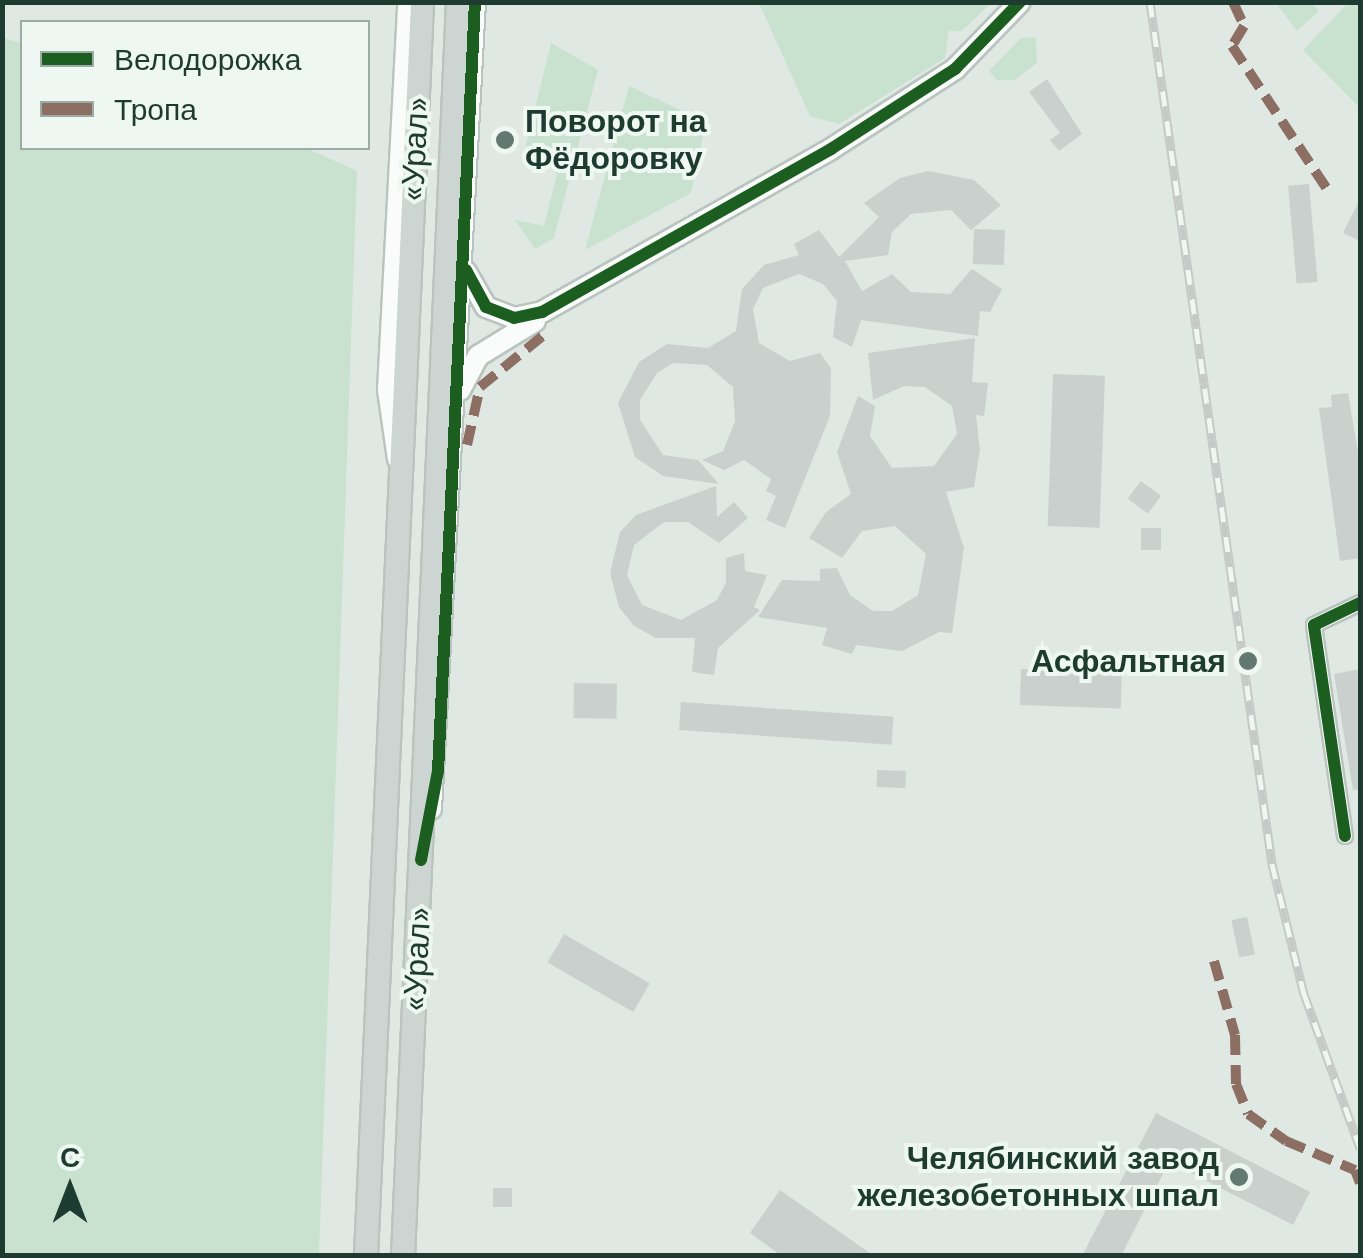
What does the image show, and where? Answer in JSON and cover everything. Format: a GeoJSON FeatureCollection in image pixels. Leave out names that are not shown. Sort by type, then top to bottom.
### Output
{"type":"FeatureCollection","features":[{"type":"Feature","properties":{"kind":"main road","name":"«Урал»"},"geometry":{"type":"LineString","coordinates":[[366,1256],[422,2]]}},
{"type":"Feature","properties":{"kind":"main road","name":"«Урал»"},"geometry":{"type":"LineString","coordinates":[[402,1256],[458,2]]}},
{"type":"Feature","properties":{"kind":"street"},"geometry":{"type":"LineString","coordinates":[[401,469],[389,425],[388,390],[408,2]]}},
{"type":"Feature","properties":{"kind":"street"},"geometry":{"type":"LineString","coordinates":[[421,860],[438,771],[476,2]]}},
{"type":"Feature","properties":{"kind":"street"},"geometry":{"type":"LineString","coordinates":[[453,429],[463,380],[478,356],[574,295],[831,150],[955,70],[1020,2]]}},
{"type":"Feature","properties":{"kind":"street"},"geometry":{"type":"LineString","coordinates":[[463,260],[476,294],[500,314],[526,317],[574,295]]}},
{"type":"Feature","properties":{"kind":"street"},"geometry":{"type":"LineString","coordinates":[[1346,836],[1314,625],[1360,604]]}},
{"type":"Feature","properties":{"kind":"green space"},"geometry":{"type":"Polygon","coordinates":[[[1349,2],[1360,3],[1360,108],[1303,50],[1349,2]]]}},
{"type":"Feature","properties":{"kind":"green space"},"geometry":{"type":"Polygon","coordinates":[[[759,3],[991,3],[962,31],[949,31],[945,58],[839,124],[810,116],[759,3]]]}},
{"type":"Feature","properties":{"kind":"green space"},"geometry":{"type":"Polygon","coordinates":[[[1276,3],[1312,3],[1319,11],[1297,31],[1276,3]]]}},
{"type":"Feature","properties":{"kind":"green space"},"geometry":{"type":"Polygon","coordinates":[[[1036,37],[1037,63],[1014,80],[997,80],[989,71],[1021,38],[1036,37]]]}},
{"type":"Feature","properties":{"kind":"green space"},"geometry":{"type":"Polygon","coordinates":[[[3,38],[20,42],[20,150],[310,150],[357,171],[319,1255],[3,1255],[3,38]]]}},
{"type":"Feature","properties":{"kind":"green space"},"geometry":{"type":"Polygon","coordinates":[[[551,43],[598,70],[554,238],[535,249],[515,220],[544,226],[557,174],[526,145],[551,43]]]}},
{"type":"Feature","properties":{"kind":"green space"},"geometry":{"type":"Polygon","coordinates":[[[629,86],[706,122],[691,193],[585,250],[629,86]]]}},
{"type":"Feature","properties":{"kind":"building"},"geometry":{"type":"Polygon","coordinates":[[[1047,79],[1082,134],[1059,151],[1050,140],[1060,133],[1029,92],[1047,79]]]}},
{"type":"Feature","properties":{"kind":"building"},"geometry":{"type":"Polygon","coordinates":[[[928,171],[974,180],[1001,205],[971,230],[951,210],[911,214],[892,232],[888,255],[845,261],[862,291],[892,274],[911,292],[950,294],[972,269],[1002,289],[990,312],[980,311],[978,336],[861,320],[852,347],[833,337],[837,301],[823,284],[799,274],[763,288],[753,309],[759,343],[790,361],[820,353],[831,368],[830,416],[785,528],[766,520],[776,496],[766,491],[771,479],[744,460],[724,470],[702,460],[723,451],[735,421],[733,387],[707,365],[673,363],[657,373],[640,400],[640,420],[663,455],[698,460],[719,484],[663,476],[635,457],[618,403],[639,362],[667,344],[708,348],[736,331],[742,289],[764,265],[799,255],[794,244],[819,230],[839,257],[879,217],[864,203],[900,178],[928,171]]]}},
{"type":"Feature","properties":{"kind":"building"},"geometry":{"type":"Polygon","coordinates":[[[1309,184],[1318,282],[1297,283],[1288,186],[1309,184]]]}},
{"type":"Feature","properties":{"kind":"building"},"geometry":{"type":"Polygon","coordinates":[[[1360,199],[1360,241],[1343,233],[1360,199]]]}},
{"type":"Feature","properties":{"kind":"building"},"geometry":{"type":"Polygon","coordinates":[[[974,229],[1005,230],[1004,265],[973,264],[974,229]]]}},
{"type":"Feature","properties":{"kind":"building"},"geometry":{"type":"Polygon","coordinates":[[[975,338],[972,382],[988,383],[984,416],[976,415],[980,450],[974,487],[946,492],[964,548],[952,633],[939,632],[902,651],[856,645],[852,654],[822,645],[827,628],[758,617],[782,580],[820,581],[820,569],[837,568],[850,595],[873,611],[892,611],[918,595],[926,554],[895,526],[862,531],[842,558],[809,538],[826,512],[851,494],[837,452],[858,396],[875,406],[870,436],[892,468],[934,466],[957,434],[952,406],[925,387],[904,386],[873,400],[868,353],[975,338]]]}},
{"type":"Feature","properties":{"kind":"building"},"geometry":{"type":"Polygon","coordinates":[[[1053,374],[1105,376],[1100,528],[1048,526],[1053,374]]]}},
{"type":"Feature","properties":{"kind":"building"},"geometry":{"type":"Polygon","coordinates":[[[1348,393],[1360,465],[1360,558],[1340,561],[1319,408],[1332,407],[1331,395],[1348,393]]]}},
{"type":"Feature","properties":{"kind":"building"},"geometry":{"type":"Polygon","coordinates":[[[1141,481],[1161,496],[1148,514],[1128,499],[1141,481]]]}},
{"type":"Feature","properties":{"kind":"building"},"geometry":{"type":"Polygon","coordinates":[[[716,486],[717,517],[734,502],[748,518],[719,543],[688,522],[664,522],[634,545],[627,575],[642,605],[681,620],[717,600],[726,583],[726,558],[744,553],[745,571],[767,575],[754,607],[760,610],[718,648],[714,675],[692,672],[695,638],[656,638],[634,626],[619,607],[610,573],[620,532],[636,515],[716,486]]]}},
{"type":"Feature","properties":{"kind":"building"},"geometry":{"type":"Polygon","coordinates":[[[1141,528],[1161,528],[1161,550],[1141,550],[1141,528]]]}},
{"type":"Feature","properties":{"kind":"building"},"geometry":{"type":"Polygon","coordinates":[[[1021,669],[1122,673],[1121,709],[1020,705],[1021,669]]]}},
{"type":"Feature","properties":{"kind":"building"},"geometry":{"type":"Polygon","coordinates":[[[1360,669],[1360,789],[1353,790],[1334,674],[1360,669]]]}},
{"type":"Feature","properties":{"kind":"building"},"geometry":{"type":"Polygon","coordinates":[[[574,683],[617,684],[616,719],[573,718],[574,683]]]}},
{"type":"Feature","properties":{"kind":"building"},"geometry":{"type":"Polygon","coordinates":[[[681,702],[893,717],[892,745],[679,730],[681,702]]]}},
{"type":"Feature","properties":{"kind":"building"},"geometry":{"type":"Polygon","coordinates":[[[877,770],[906,771],[905,788],[876,787],[877,770]]]}},
{"type":"Feature","properties":{"kind":"building"},"geometry":{"type":"Polygon","coordinates":[[[1247,917],[1255,954],[1239,957],[1231,920],[1247,917]]]}},
{"type":"Feature","properties":{"kind":"building"},"geometry":{"type":"Polygon","coordinates":[[[564,934],[650,984],[633,1012],[548,963],[564,934]]]}},
{"type":"Feature","properties":{"kind":"building","name":"Челябинский завод железобетонных шпал"},"geometry":{"type":"Polygon","coordinates":[[[1156,1113],[1310,1192],[1293,1225],[1169,1162],[1121,1256],[1082,1256],[1156,1113]]]}},
{"type":"Feature","properties":{"kind":"building"},"geometry":{"type":"Polygon","coordinates":[[[493,1188],[512,1188],[512,1207],[493,1207],[493,1188]]]}},
{"type":"Feature","properties":{"kind":"building"},"geometry":{"type":"Polygon","coordinates":[[[780,1190],[874,1256],[782,1256],[750,1233],[780,1190]]]}},
{"type":"Feature","properties":{"kind":"railway"},"geometry":{"type":"LineString","coordinates":[[1150,2],[1272,864],[1304,994],[1360,1148]]}},
{"type":"Feature","properties":{"kind":"marked path"},"geometry":{"type":"LineString","coordinates":[[1233,2],[1244,26],[1232,46],[1329,192]]}},
{"type":"Feature","properties":{"kind":"marked path"},"geometry":{"type":"LineString","coordinates":[[467,445],[480,387],[545,334]]}},
{"type":"Feature","properties":{"kind":"marked path"},"geometry":{"type":"LineString","coordinates":[[1214,961],[1235,1035],[1236,1084],[1248,1114],[1286,1141],[1355,1170],[1360,1183]]}},
{"type":"Feature","properties":{"kind":"cycle path"},"geometry":{"type":"LineString","coordinates":[[421,860],[438,771],[475,2]]}},
{"type":"Feature","properties":{"kind":"cycle path"},"geometry":{"type":"LineString","coordinates":[[466,270],[486,307],[514,318],[542,312],[831,149],[955,69],[1020,2]]}},
{"type":"Feature","properties":{"kind":"cycle path"},"geometry":{"type":"LineString","coordinates":[[1345,836],[1314,625],[1360,603]]}},
{"type":"Feature","properties":{"kind":"place","name":"Поворот на Фёдоровку"},"geometry":{"type":"Point","coordinates":[505,140]}},
{"type":"Feature","properties":{"kind":"place","name":"Асфальтная"},"geometry":{"type":"Point","coordinates":[1248,661]}},
{"type":"Feature","properties":{"kind":"place","name":"Челябинский завод железобетонных шпал"},"geometry":{"type":"Point","coordinates":[1239,1177]}}]}
